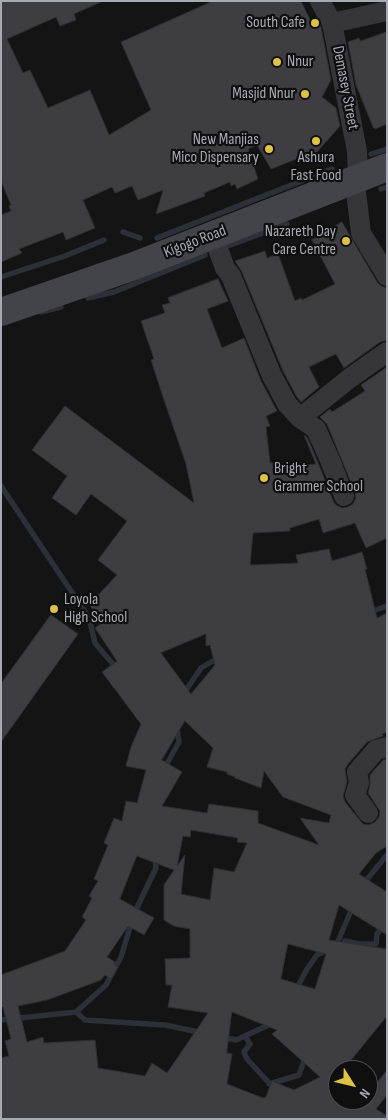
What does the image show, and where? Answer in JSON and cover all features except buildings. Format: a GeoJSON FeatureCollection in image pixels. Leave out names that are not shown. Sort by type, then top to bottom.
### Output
{"type":"FeatureCollection","features":[{"type":"Feature","properties":{"kind":"main road","name":"Kigogo Road"},"geometry":{"type":"LineString","coordinates":[[1,312],[134,266],[387,167]]}},
{"type":"Feature","properties":{"kind":"street","name":"Demasey Street"},"geometry":{"type":"LineString","coordinates":[[320,1],[332,23],[357,151],[358,178],[356,192],[361,233],[387,276]]}},
{"type":"Feature","properties":{"kind":"street"},"geometry":{"type":"LineString","coordinates":[[332,23],[387,11]]}},
{"type":"Feature","properties":{"kind":"street"},"geometry":{"type":"LineString","coordinates":[[213,235],[225,268],[231,276],[272,376],[287,404],[300,418],[312,425],[319,435],[344,496]]}},
{"type":"Feature","properties":{"kind":"street"},"geometry":{"type":"LineString","coordinates":[[300,418],[350,378],[387,352]]}},
{"type":"Feature","properties":{"kind":"street"},"geometry":{"type":"LineString","coordinates":[[368,812],[355,795],[359,783],[357,772],[376,750],[387,747]]}},
{"type":"Feature","properties":{"kind":"waterway"},"geometry":{"type":"LineString","coordinates":[[371,154],[387,149]]}},
{"type":"Feature","properties":{"kind":"waterway"},"geometry":{"type":"LineString","coordinates":[[157,238],[332,169]]}},
{"type":"Feature","properties":{"kind":"waterway"},"geometry":{"type":"LineString","coordinates":[[381,189],[387,187]]}},
{"type":"Feature","properties":{"kind":"waterway"},"geometry":{"type":"LineString","coordinates":[[225,247],[287,224]]}},
{"type":"Feature","properties":{"kind":"waterway"},"geometry":{"type":"LineString","coordinates":[[123,232],[140,238]]}},
{"type":"Feature","properties":{"kind":"waterway"},"geometry":{"type":"LineString","coordinates":[[1,277],[65,256],[104,240]]}},
{"type":"Feature","properties":{"kind":"waterway"},"geometry":{"type":"LineString","coordinates":[[88,298],[114,292],[205,255]]}},
{"type":"Feature","properties":{"kind":"waterway"},"geometry":{"type":"LineString","coordinates":[[41,312],[61,307]]}},
{"type":"Feature","properties":{"kind":"waterway"},"geometry":{"type":"LineString","coordinates":[[1,486],[89,618],[95,643],[117,669]]}},
{"type":"Feature","properties":{"kind":"waterway"},"geometry":{"type":"LineString","coordinates":[[370,612],[387,606]]}},
{"type":"Feature","properties":{"kind":"waterway"},"geometry":{"type":"LineString","coordinates":[[184,693],[201,668],[221,656]]}},
{"type":"Feature","properties":{"kind":"waterway"},"geometry":{"type":"LineString","coordinates":[[164,769],[179,742],[177,727]]}},
{"type":"Feature","properties":{"kind":"waterway"},"geometry":{"type":"LineString","coordinates":[[363,884],[387,855]]}},
{"type":"Feature","properties":{"kind":"waterway"},"geometry":{"type":"LineString","coordinates":[[76,1012],[106,985],[121,957],[134,914],[156,868],[155,857]]}},
{"type":"Feature","properties":{"kind":"waterway"},"geometry":{"type":"LineString","coordinates":[[296,990],[317,955],[336,946],[353,906]]}},
{"type":"Feature","properties":{"kind":"waterway"},"geometry":{"type":"LineString","coordinates":[[342,947],[345,941],[359,944],[376,944],[377,934],[380,930]]}},
{"type":"Feature","properties":{"kind":"waterway"},"geometry":{"type":"LineString","coordinates":[[1,1020],[76,1012],[85,1020],[165,1025],[203,1033]]}},
{"type":"Feature","properties":{"kind":"waterway"},"geometry":{"type":"LineString","coordinates":[[222,1037],[236,1040],[273,1023]]}},
{"type":"Feature","properties":{"kind":"waterway"},"geometry":{"type":"LineString","coordinates":[[245,1036],[250,1044],[244,1052],[247,1059],[271,1085]]}},
{"type":"Feature","properties":{"kind":"waterway"},"geometry":{"type":"LineString","coordinates":[[269,1084],[299,1075],[306,1055]]}},
{"type":"Feature","properties":{"kind":"place","name":"South Cafe"},"geometry":{"type":"Point","coordinates":[315,23]}},
{"type":"Feature","properties":{"kind":"place","name":"Nnur"},"geometry":{"type":"Point","coordinates":[277,62]}},
{"type":"Feature","properties":{"kind":"place","name":"Masjid Nnur"},"geometry":{"type":"Point","coordinates":[305,94]}},
{"type":"Feature","properties":{"kind":"place","name":"Ashura Fast Food"},"geometry":{"type":"Point","coordinates":[316,141]}},
{"type":"Feature","properties":{"kind":"place","name":"New Manjias Mico Dispensary"},"geometry":{"type":"Point","coordinates":[269,149]}},
{"type":"Feature","properties":{"kind":"place","name":"Nazareth Day Care Centre"},"geometry":{"type":"Point","coordinates":[346,241]}},
{"type":"Feature","properties":{"kind":"place","name":"Bright Grammer School"},"geometry":{"type":"Point","coordinates":[264,478]}},
{"type":"Feature","properties":{"kind":"place","name":"Loyola High School"},"geometry":{"type":"Point","coordinates":[54,609]}}]}
